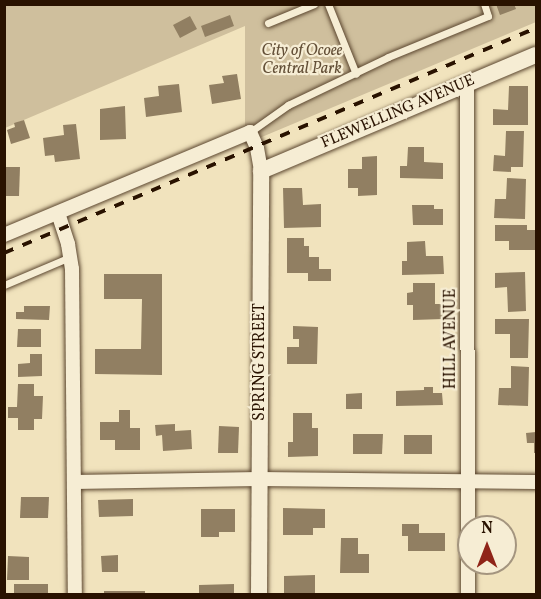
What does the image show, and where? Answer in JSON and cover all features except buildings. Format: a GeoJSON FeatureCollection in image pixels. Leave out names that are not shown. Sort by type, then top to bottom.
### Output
{"type":"FeatureCollection","features":[{"type":"Feature","properties":{"kind":"street","name":"FLEWELLING AVENUE"},"geometry":{"type":"LineString","coordinates":[[261,171],[537,55]]}},
{"type":"Feature","properties":{"kind":"street","name":"HILL AVENUE"},"geometry":{"type":"LineString","coordinates":[[467,84],[468,594]]}},
{"type":"Feature","properties":{"kind":"street","name":"SPRING STREET"},"geometry":{"type":"LineString","coordinates":[[250,132],[257,148],[261,171],[259,594]]}},
{"type":"Feature","properties":{"kind":"street"},"geometry":{"type":"LineString","coordinates":[[4,235],[250,132]]}},
{"type":"Feature","properties":{"kind":"street"},"geometry":{"type":"LineString","coordinates":[[58,213],[70,257],[75,594]]}},
{"type":"Feature","properties":{"kind":"street"},"geometry":{"type":"LineString","coordinates":[[74,482],[259,479],[537,482]]}},
{"type":"Feature","properties":{"kind":"lane"},"geometry":{"type":"LineString","coordinates":[[268,23],[314,4]]}},
{"type":"Feature","properties":{"kind":"lane"},"geometry":{"type":"LineString","coordinates":[[328,4],[356,74]]}},
{"type":"Feature","properties":{"kind":"lane"},"geometry":{"type":"LineString","coordinates":[[250,132],[288,105],[388,57],[488,16],[484,4]]}},
{"type":"Feature","properties":{"kind":"lane"},"geometry":{"type":"LineString","coordinates":[[4,285],[70,257]]}},
{"type":"Feature","properties":{"kind":"green space","name":"City of Ocoee Central Park"},"geometry":{"type":"Polygon","coordinates":[[[5,5],[536,5],[536,22],[245,144],[245,26],[5,128],[5,5]]]}},
{"type":"Feature","properties":{"kind":"railway"},"geometry":{"type":"LineString","coordinates":[[4,253],[536,28]]}}]}
